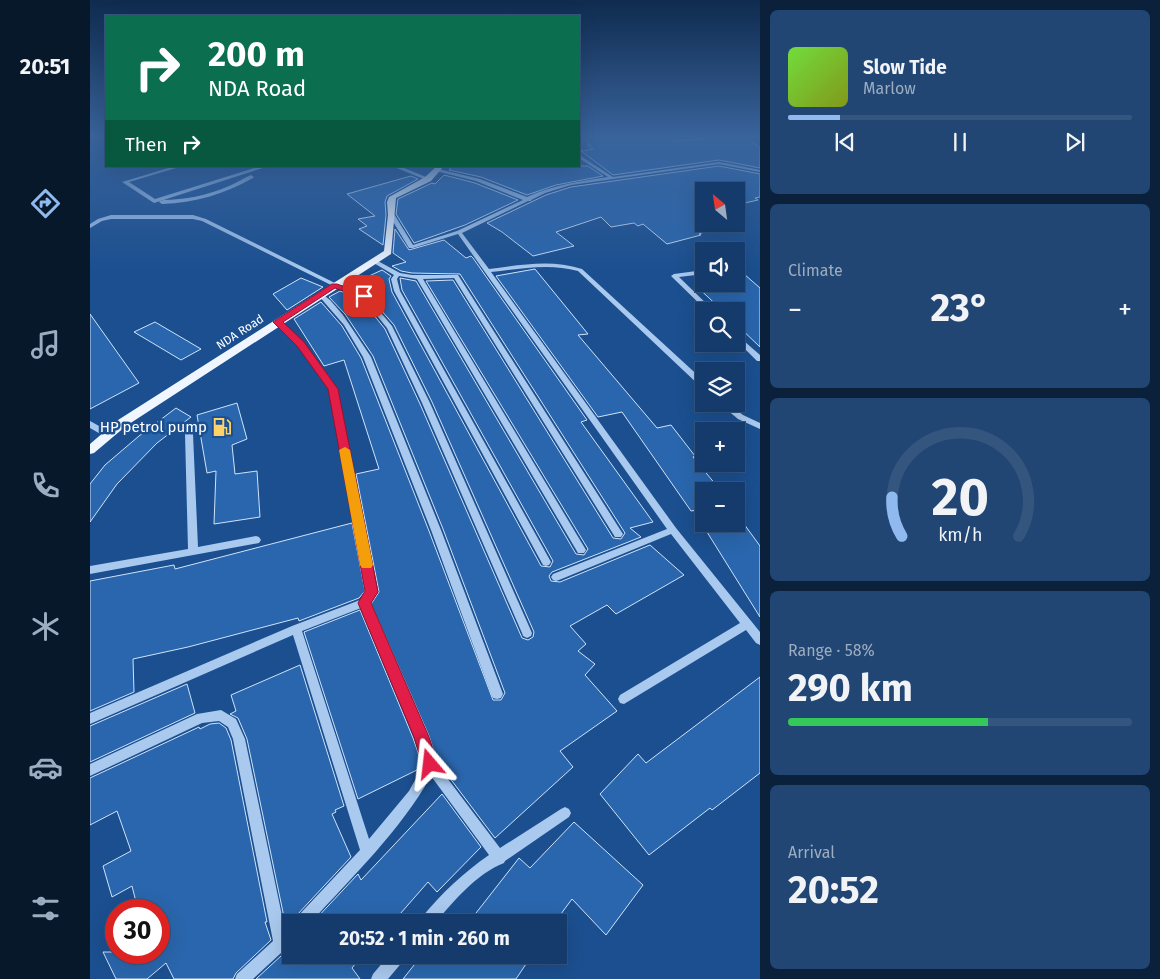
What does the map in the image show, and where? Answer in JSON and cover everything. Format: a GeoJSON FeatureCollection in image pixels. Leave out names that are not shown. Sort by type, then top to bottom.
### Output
{"type":"FeatureCollection","features":[{"type":"Feature","properties":{"kind":"main road","name":"NDA Road"},"geometry":{"type":"LineString","coordinates":[[90,450],[107,434],[334,285],[388,252],[392,215],[391,202],[393,197],[423,182]]}},
{"type":"Feature","properties":{"kind":"street"},"geometry":{"type":"LineString","coordinates":[[126,182],[154,201],[164,202],[184,201],[212,194],[243,182]]}},
{"type":"Feature","properties":{"kind":"street"},"geometry":{"type":"LineString","coordinates":[[154,201],[217,182]]}},
{"type":"Feature","properties":{"kind":"street"},"geometry":{"type":"LineString","coordinates":[[482,182],[529,200]]}},
{"type":"Feature","properties":{"kind":"street"},"geometry":{"type":"LineString","coordinates":[[392,215],[411,247],[459,232],[554,188],[591,182]]}},
{"type":"Feature","properties":{"kind":"street"},"geometry":{"type":"LineString","coordinates":[[90,226],[100,220],[111,217],[192,217],[204,220],[334,285],[364,296],[390,327],[426,403],[527,633]]}},
{"type":"Feature","properties":{"kind":"street"},"geometry":{"type":"LineString","coordinates":[[459,232],[673,530],[760,640]]}},
{"type":"Feature","properties":{"kind":"street"},"geometry":{"type":"LineString","coordinates":[[374,261],[398,274],[419,277],[456,276],[618,534]]}},
{"type":"Feature","properties":{"kind":"street"},"geometry":{"type":"LineString","coordinates":[[488,271],[550,265],[568,265],[580,270],[695,377]]}},
{"type":"Feature","properties":{"kind":"street"},"geometry":{"type":"LineString","coordinates":[[695,273],[674,276],[701,302]]}},
{"type":"Feature","properties":{"kind":"street"},"geometry":{"type":"LineString","coordinates":[[398,274],[394,279],[397,291],[546,562]]}},
{"type":"Feature","properties":{"kind":"street"},"geometry":{"type":"LineString","coordinates":[[419,277],[581,550]]}},
{"type":"Feature","properties":{"kind":"street"},"geometry":{"type":"LineString","coordinates":[[320,295],[338,311],[355,334],[367,356],[436,530],[497,694]]}},
{"type":"Feature","properties":{"kind":"street"},"geometry":{"type":"LineString","coordinates":[[90,719],[296,629],[364,603],[372,592],[333,389],[300,344],[277,322]]}},
{"type":"Feature","properties":{"kind":"street"},"geometry":{"type":"LineString","coordinates":[[745,345],[760,359]]}},
{"type":"Feature","properties":{"kind":"street"},"geometry":{"type":"LineString","coordinates":[[733,412],[750,423],[760,426]]}},
{"type":"Feature","properties":{"kind":"street"},"geometry":{"type":"LineString","coordinates":[[90,424],[107,434]]}},
{"type":"Feature","properties":{"kind":"street"},"geometry":{"type":"LineString","coordinates":[[189,434],[193,551]]}},
{"type":"Feature","properties":{"kind":"street"},"geometry":{"type":"LineString","coordinates":[[556,577],[673,530]]}},
{"type":"Feature","properties":{"kind":"street"},"geometry":{"type":"LineString","coordinates":[[90,570],[256,540]]}},
{"type":"Feature","properties":{"kind":"street"},"geometry":{"type":"LineString","coordinates":[[364,603],[421,737],[430,764],[499,858]]}},
{"type":"Feature","properties":{"kind":"street"},"geometry":{"type":"LineString","coordinates":[[624,699],[747,624]]}},
{"type":"Feature","properties":{"kind":"street"},"geometry":{"type":"LineString","coordinates":[[296,629],[367,852]]}},
{"type":"Feature","properties":{"kind":"street"},"geometry":{"type":"LineString","coordinates":[[90,770],[201,718],[221,714],[232,723],[239,739],[281,946],[242,979]]}},
{"type":"Feature","properties":{"kind":"street"},"geometry":{"type":"LineString","coordinates":[[309,914],[367,852],[413,795],[430,764]]}},
{"type":"Feature","properties":{"kind":"street"},"geometry":{"type":"LineString","coordinates":[[434,914],[450,895],[477,871],[565,813]]}},
{"type":"Feature","properties":{"kind":"street"},"geometry":{"type":"LineString","coordinates":[[378,979],[391,964]]}},
{"type":"Feature","properties":{"kind":"building"},"geometry":{"type":"Polygon","coordinates":[[[391,182],[413,182],[387,196],[385,202],[386,215],[383,245],[359,229],[367,226],[358,219],[375,216],[347,194],[391,182]]]}},
{"type":"Feature","properties":{"kind":"building"},"geometry":{"type":"Polygon","coordinates":[[[437,182],[470,182],[518,200],[465,225],[414,243],[396,214],[398,199],[432,183],[435,184],[437,182]]]}},
{"type":"Feature","properties":{"kind":"building"},"geometry":{"type":"Polygon","coordinates":[[[493,182],[573,182],[556,185],[527,195],[493,182]]]}},
{"type":"Feature","properties":{"kind":"building"},"geometry":{"type":"Polygon","coordinates":[[[608,182],[760,182],[760,197],[755,198],[758,200],[745,203],[745,182],[695,182],[695,232],[704,232],[699,234],[701,235],[667,244],[643,224],[638,226],[634,223],[611,227],[601,217],[556,232],[574,246],[533,256],[487,223],[546,195],[571,187],[608,182]]]}},
{"type":"Feature","properties":{"kind":"building"},"geometry":{"type":"Polygon","coordinates":[[[395,229],[409,250],[444,240],[466,258],[471,256],[473,258],[587,420],[581,422],[653,522],[630,528],[641,537],[552,572],[549,576],[551,581],[560,582],[650,545],[684,575],[616,614],[607,605],[570,626],[586,644],[578,651],[595,664],[585,675],[617,711],[560,751],[573,767],[495,838],[437,761],[429,736],[371,604],[379,592],[356,474],[379,469],[344,360],[324,366],[294,319],[321,302],[342,326],[361,358],[493,700],[501,700],[505,693],[443,529],[373,356],[345,314],[329,297],[340,291],[361,299],[385,329],[420,404],[522,638],[528,640],[533,637],[534,632],[432,402],[394,325],[367,294],[347,286],[382,270],[391,276],[389,279],[392,292],[541,566],[550,567],[553,561],[402,290],[400,278],[416,281],[576,554],[584,555],[588,549],[426,281],[453,280],[613,538],[621,539],[625,533],[460,274],[412,273],[401,271],[392,266],[406,262],[393,253],[395,229]]]}},
{"type":"Feature","properties":{"kind":"building"},"geometry":{"type":"Polygon","coordinates":[[[535,269],[588,334],[578,335],[657,428],[671,425],[695,456],[693,457],[695,459],[695,472],[705,472],[714,482],[695,482],[695,510],[691,511],[622,412],[598,417],[496,276],[535,269]]]}},
{"type":"Feature","properties":{"kind":"building"},"geometry":{"type":"Polygon","coordinates":[[[745,275],[760,288],[760,347],[745,333],[745,302],[713,302],[703,292],[745,292],[745,275]]]}},
{"type":"Feature","properties":{"kind":"building"},"geometry":{"type":"Polygon","coordinates":[[[301,278],[323,287],[287,310],[273,294],[301,278]]]}},
{"type":"Feature","properties":{"kind":"building"},"geometry":{"type":"Polygon","coordinates":[[[90,314],[139,383],[90,409],[90,314]]]}},
{"type":"Feature","properties":{"kind":"building"},"geometry":{"type":"Polygon","coordinates":[[[155,322],[201,349],[181,360],[134,332],[155,322]]]}},
{"type":"Feature","properties":{"kind":"building"},"geometry":{"type":"Polygon","coordinates":[[[237,403],[247,439],[232,445],[235,474],[257,471],[260,517],[214,524],[216,471],[207,473],[197,415],[237,403]]]}},
{"type":"Feature","properties":{"kind":"building"},"geometry":{"type":"Polygon","coordinates":[[[176,408],[191,417],[157,443],[117,484],[90,522],[90,484],[105,465],[176,408]]]}},
{"type":"Feature","properties":{"kind":"building"},"geometry":{"type":"Polygon","coordinates":[[[352,523],[365,591],[359,598],[299,621],[298,618],[188,647],[133,659],[134,692],[90,711],[90,581],[174,565],[175,569],[352,523]]]}},
{"type":"Feature","properties":{"kind":"building"},"geometry":{"type":"Polygon","coordinates":[[[745,525],[760,546],[760,617],[707,532],[745,532],[745,525]]]}},
{"type":"Feature","properties":{"kind":"building"},"geometry":{"type":"Polygon","coordinates":[[[360,610],[422,764],[419,769],[358,799],[304,632],[360,610]]]}},
{"type":"Feature","properties":{"kind":"building"},"geometry":{"type":"Polygon","coordinates":[[[300,665],[344,806],[335,810],[336,812],[332,814],[351,857],[298,914],[283,914],[247,739],[238,718],[230,714],[236,711],[231,695],[300,665]]]}},
{"type":"Feature","properties":{"kind":"building"},"geometry":{"type":"Polygon","coordinates":[[[760,677],[760,773],[712,810],[710,808],[649,855],[600,794],[638,754],[646,763],[760,677]]]}},
{"type":"Feature","properties":{"kind":"building"},"geometry":{"type":"Polygon","coordinates":[[[187,684],[195,713],[90,762],[90,726],[187,684]]]}},
{"type":"Feature","properties":{"kind":"building"},"geometry":{"type":"Polygon","coordinates":[[[219,723],[226,728],[231,740],[267,922],[265,922],[271,940],[236,973],[233,979],[174,979],[166,964],[170,964],[170,899],[135,899],[132,886],[112,897],[103,866],[131,851],[117,811],[90,825],[90,778],[199,727],[200,729],[210,724],[219,723]]]}},
{"type":"Feature","properties":{"kind":"building"},"geometry":{"type":"Polygon","coordinates":[[[442,794],[481,847],[437,892],[428,882],[400,914],[320,914],[358,874],[361,880],[442,794]]]}},
{"type":"Feature","properties":{"kind":"building"},"geometry":{"type":"Polygon","coordinates":[[[574,822],[643,885],[606,935],[572,899],[561,914],[475,914],[519,858],[530,868],[574,822]]]}},
{"type":"Feature","properties":{"kind":"building"},"geometry":{"type":"Polygon","coordinates":[[[282,955],[282,964],[355,964],[352,968],[360,979],[256,979],[282,955]]]}},
{"type":"Feature","properties":{"kind":"building"},"geometry":{"type":"Polygon","coordinates":[[[109,964],[165,964],[147,979],[116,979],[109,964]]]}},
{"type":"Feature","properties":{"kind":"building"},"geometry":{"type":"Polygon","coordinates":[[[415,964],[526,964],[516,979],[403,979],[415,964]]]}},
{"type":"Feature","properties":{"kind":"slow traffic"},"geometry":{"type":"LineString","coordinates":[[345,450],[366,565]]}},
{"type":"Feature","properties":{"kind":"place","name":"HP petrol pump"},"geometry":{"type":"Point","coordinates":[222,427]}},
{"type":"Feature","properties":{"kind":"route"},"geometry":{"type":"LineString","coordinates":[[364,296],[334,285],[277,322],[300,344],[333,389],[372,592],[364,603],[421,737],[430,764]]}}]}
